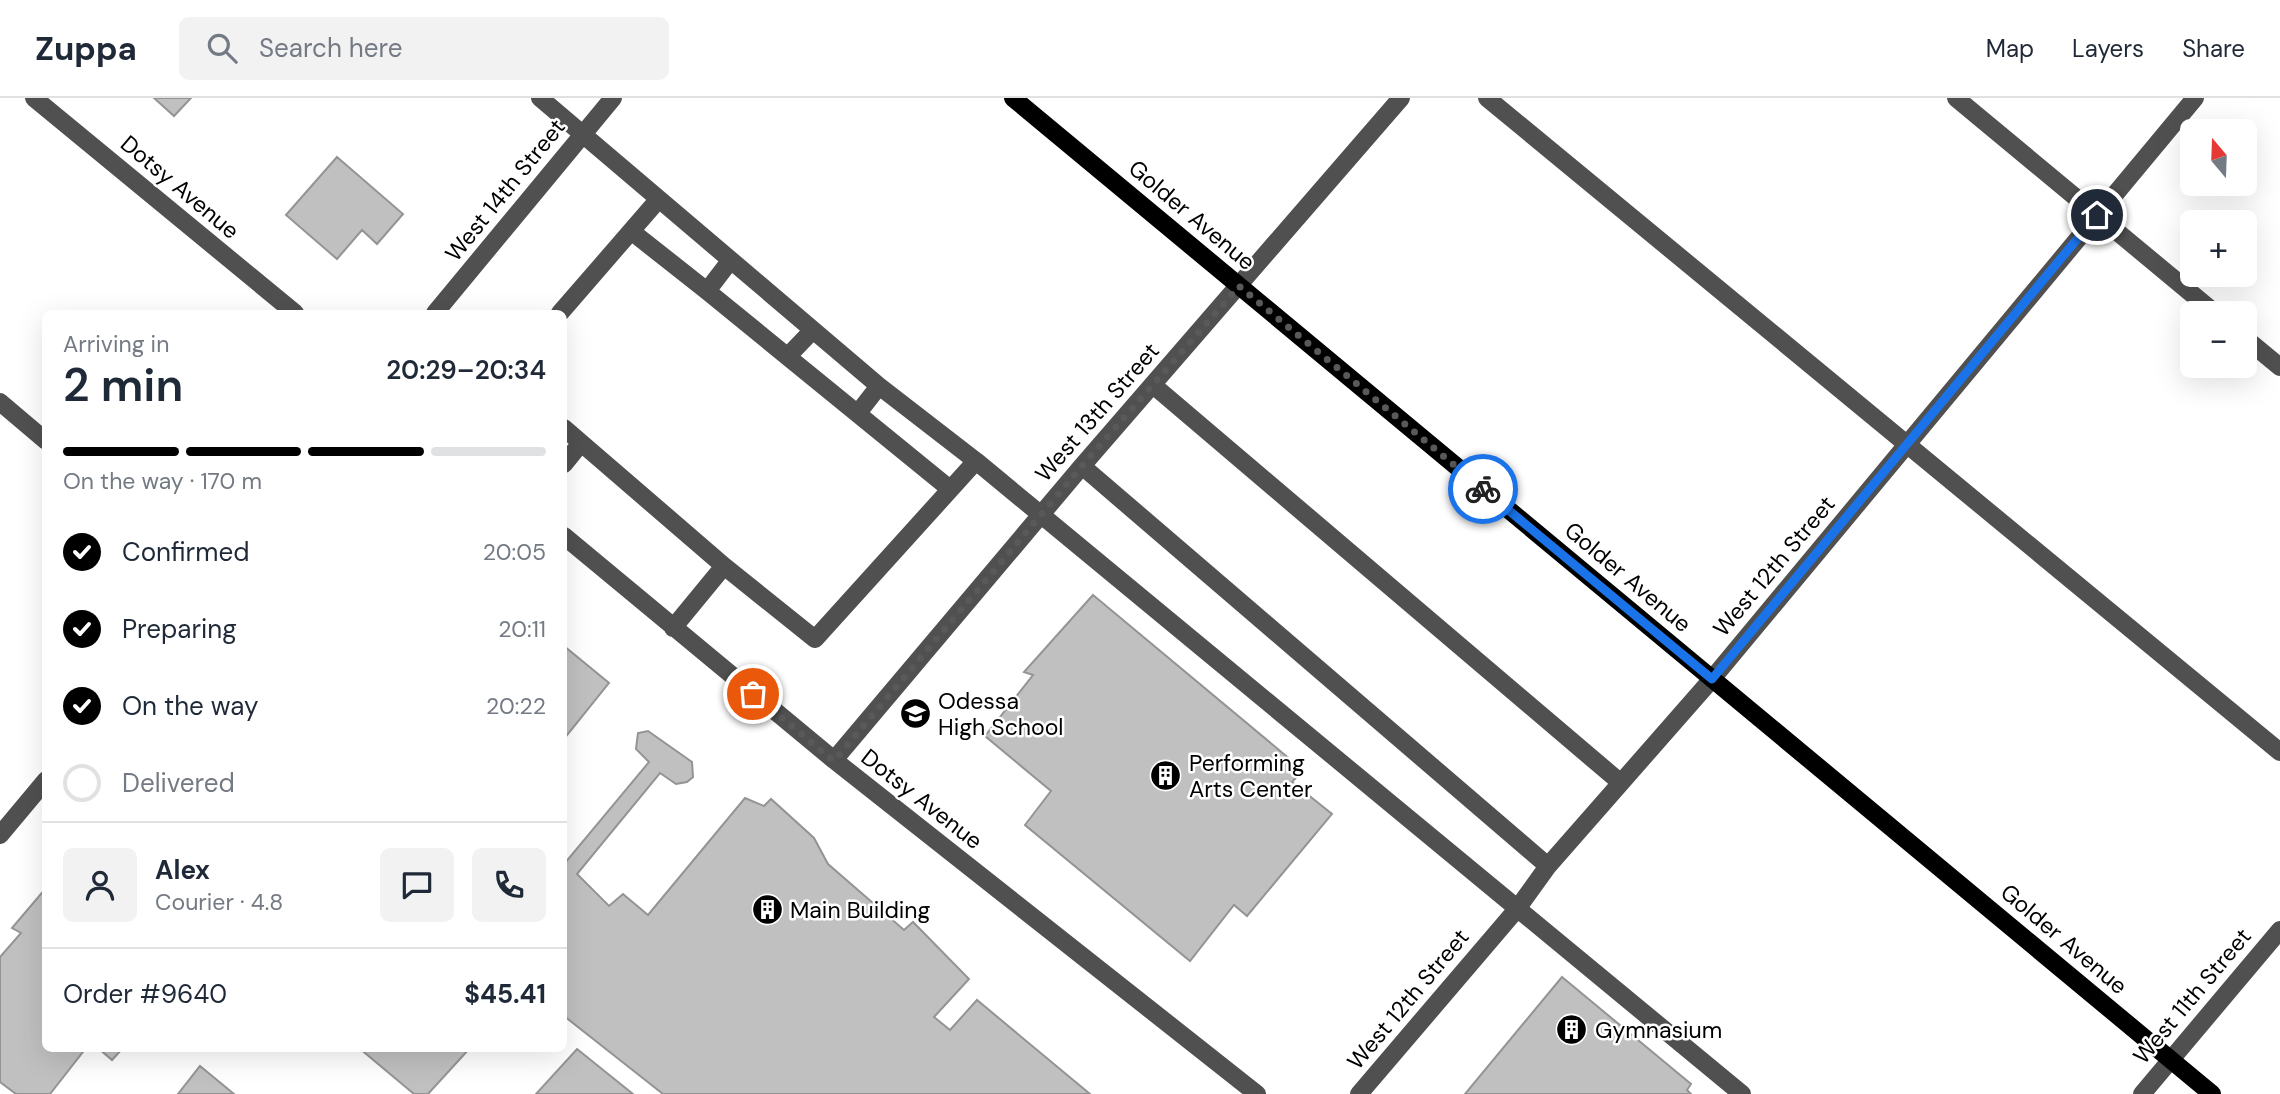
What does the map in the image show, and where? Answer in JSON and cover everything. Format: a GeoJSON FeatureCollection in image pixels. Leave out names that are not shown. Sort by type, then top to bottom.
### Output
{"type":"FeatureCollection","features":[{"type":"Feature","properties":{"kind":"main road","name":"Golder Avenue"},"geometry":{"type":"LineString","coordinates":[[1013,98],[2212,1094]]}},
{"type":"Feature","properties":{"kind":"street","name":"Dotsy Avenue"},"geometry":{"type":"LineString","coordinates":[[34,98],[291,310]]}},
{"type":"Feature","properties":{"kind":"street"},"geometry":{"type":"LineString","coordinates":[[540,98],[879,386],[976,461],[1742,1094]]}},
{"type":"Feature","properties":{"kind":"street","name":"West 14th Street"},"geometry":{"type":"LineString","coordinates":[[437,310],[613,98]]}},
{"type":"Feature","properties":{"kind":"street","name":"West 13th Street"},"geometry":{"type":"LineString","coordinates":[[834,761],[1082,466],[1401,98]]}},
{"type":"Feature","properties":{"kind":"street"},"geometry":{"type":"LineString","coordinates":[[1487,98],[2280,752]]}},
{"type":"Feature","properties":{"kind":"street"},"geometry":{"type":"LineString","coordinates":[[1956,98],[2201,301]]}},
{"type":"Feature","properties":{"kind":"street","name":"West 12th Street"},"geometry":{"type":"LineString","coordinates":[[1359,1094],[1517,909],[1548,866],[1712,679],[2195,98]]}},
{"type":"Feature","properties":{"kind":"street"},"geometry":{"type":"LineString","coordinates":[[562,310],[659,200]]}},
{"type":"Feature","properties":{"kind":"street"},"geometry":{"type":"LineString","coordinates":[[631,231],[950,489]]}},
{"type":"Feature","properties":{"kind":"street"},"geometry":{"type":"LineString","coordinates":[[707,290],[730,261]]}},
{"type":"Feature","properties":{"kind":"street"},"geometry":{"type":"LineString","coordinates":[[788,356],[813,330]]}},
{"type":"Feature","properties":{"kind":"street"},"geometry":{"type":"LineString","coordinates":[[2257,348],[2280,367]]}},
{"type":"Feature","properties":{"kind":"street"},"geometry":{"type":"LineString","coordinates":[[1153,385],[1621,783]]}},
{"type":"Feature","properties":{"kind":"street"},"geometry":{"type":"LineString","coordinates":[[858,414],[879,386]]}},
{"type":"Feature","properties":{"kind":"street"},"geometry":{"type":"LineString","coordinates":[[0,402],[42,438]]}},
{"type":"Feature","properties":{"kind":"street"},"geometry":{"type":"LineString","coordinates":[[567,431],[724,566],[815,639],[976,461]]}},
{"type":"Feature","properties":{"kind":"street"},"geometry":{"type":"LineString","coordinates":[[567,460],[581,443]]}},
{"type":"Feature","properties":{"kind":"street"},"geometry":{"type":"LineString","coordinates":[[1082,466],[1548,866]]}},
{"type":"Feature","properties":{"kind":"street","name":"Dotsy Avenue"},"geometry":{"type":"LineString","coordinates":[[567,539],[834,761],[1257,1094]]}},
{"type":"Feature","properties":{"kind":"street"},"geometry":{"type":"LineString","coordinates":[[673,628],[724,566]]}},
{"type":"Feature","properties":{"kind":"street"},"geometry":{"type":"LineString","coordinates":[[0,835],[42,785]]}},
{"type":"Feature","properties":{"kind":"street","name":"West 11th Street"},"geometry":{"type":"LineString","coordinates":[[2142,1094],[2280,930]]}},
{"type":"Feature","properties":{"kind":"building"},"geometry":{"type":"Polygon","coordinates":[[[154,98],[191,98],[174,116],[154,98]]]}},
{"type":"Feature","properties":{"kind":"building"},"geometry":{"type":"Polygon","coordinates":[[[337,157],[403,214],[377,244],[362,230],[337,259],[286,215],[337,157]]]}},
{"type":"Feature","properties":{"kind":"building","name":"Performing Arts Center"},"geometry":{"type":"Polygon","coordinates":[[[1093,595],[1303,770],[1292,782],[1332,814],[1247,916],[1234,905],[1190,961],[1025,825],[1051,791],[985,736],[1033,675],[1024,672],[1093,595]]]}},
{"type":"Feature","properties":{"kind":"building"},"geometry":{"type":"Polygon","coordinates":[[[567,648],[609,683],[567,735],[567,648]]]}},
{"type":"Feature","properties":{"kind":"building","name":"Main Building"},"geometry":{"type":"Polygon","coordinates":[[[648,731],[692,762],[693,777],[687,782],[676,784],[660,773],[577,874],[609,906],[623,894],[648,915],[745,798],[764,806],[771,799],[814,838],[828,864],[904,930],[913,922],[969,979],[934,1017],[950,1030],[977,1000],[1090,1094],[663,1094],[567,1018],[567,860],[649,762],[636,749],[638,733],[648,731]]]}},
{"type":"Feature","properties":{"kind":"building"},"geometry":{"type":"Polygon","coordinates":[[[42,893],[42,1052],[83,1052],[50,1094],[16,1094],[0,1082],[0,957],[21,933],[12,928],[42,893]]]}},
{"type":"Feature","properties":{"kind":"building","name":"Gymnasium"},"geometry":{"type":"Polygon","coordinates":[[[1562,977],[1691,1084],[1687,1090],[1691,1094],[1465,1094],[1562,977]]]}},
{"type":"Feature","properties":{"kind":"building"},"geometry":{"type":"Polygon","coordinates":[[[577,1049],[633,1094],[536,1094],[577,1049]]]}},
{"type":"Feature","properties":{"kind":"building"},"geometry":{"type":"Polygon","coordinates":[[[103,1052],[119,1052],[112,1060],[103,1052]]]}},
{"type":"Feature","properties":{"kind":"building"},"geometry":{"type":"Polygon","coordinates":[[[364,1052],[466,1052],[428,1094],[414,1094],[364,1052]]]}},
{"type":"Feature","properties":{"kind":"building"},"geometry":{"type":"Polygon","coordinates":[[[200,1066],[234,1094],[178,1094],[200,1066]]]}},
{"type":"Feature","properties":{"kind":"way so far"},"geometry":{"type":"LineString","coordinates":[[753,694],[834,761],[1082,466],[1239,286],[1483,489]]}},
{"type":"Feature","properties":{"kind":"place","name":"Odessa High School"},"geometry":{"type":"Point","coordinates":[915,714]}},
{"type":"Feature","properties":{"kind":"place","name":"Performing Arts Center"},"geometry":{"type":"Point","coordinates":[1166,776]}},
{"type":"Feature","properties":{"kind":"place","name":"Main Building"},"geometry":{"type":"Point","coordinates":[767,910]}},
{"type":"Feature","properties":{"kind":"place","name":"Gymnasium"},"geometry":{"type":"Point","coordinates":[1572,1030]}},
{"type":"Feature","properties":{"kind":"route"},"geometry":{"type":"LineString","coordinates":[[1483,489],[1712,679],[2097,215]]}}]}
